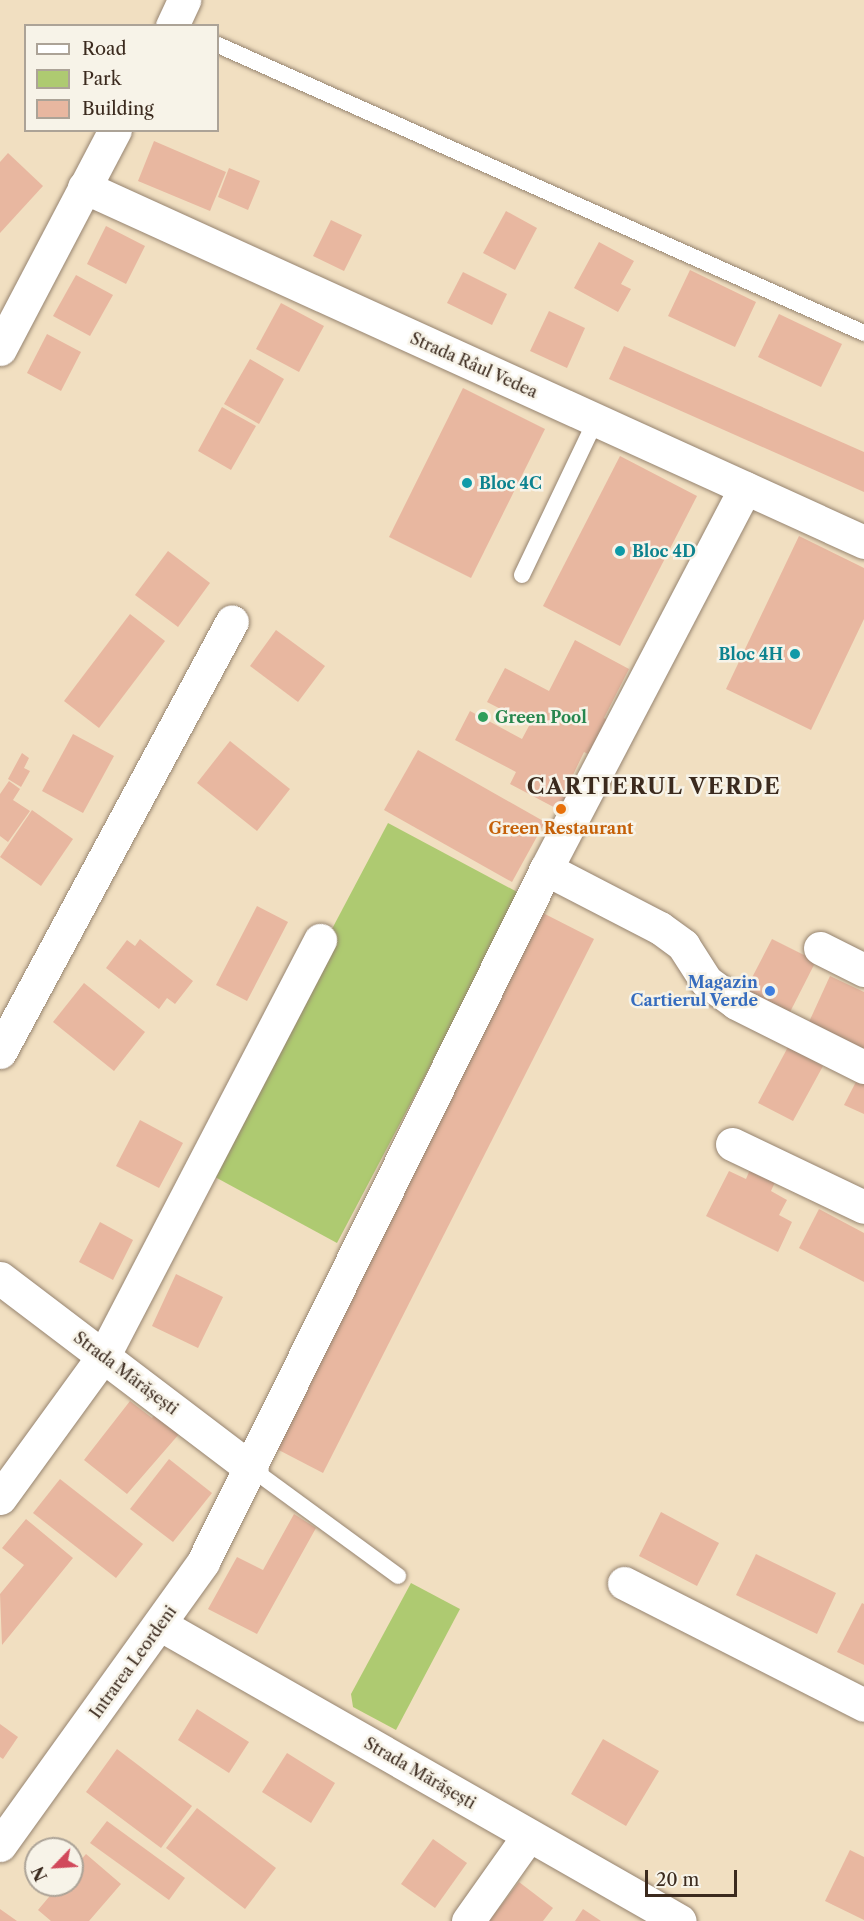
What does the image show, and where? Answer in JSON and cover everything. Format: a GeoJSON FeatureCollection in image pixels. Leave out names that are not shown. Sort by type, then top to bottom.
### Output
{"type":"FeatureCollection","features":[{"type":"Feature","properties":{"kind":"street"},"geometry":{"type":"LineString","coordinates":[[0,348],[114,132]]}},
{"type":"Feature","properties":{"kind":"street","name":"Strada Râul Vedea"},"geometry":{"type":"LineString","coordinates":[[84,187],[864,543]]}},
{"type":"Feature","properties":{"kind":"street","name":"Intrarea Leordeni"},"geometry":{"type":"LineString","coordinates":[[0,1845],[161,1625],[202,1562],[252,1469],[546,869],[745,488]]}},
{"type":"Feature","properties":{"kind":"street"},"geometry":{"type":"LineString","coordinates":[[0,1052],[232,622]]}},
{"type":"Feature","properties":{"kind":"street"},"geometry":{"type":"LineString","coordinates":[[546,869],[660,928],[682,945],[706,981],[736,1003],[864,1067]]}},
{"type":"Feature","properties":{"kind":"street"},"geometry":{"type":"LineString","coordinates":[[0,1498],[104,1355],[320,940]]}},
{"type":"Feature","properties":{"kind":"street"},"geometry":{"type":"LineString","coordinates":[[820,948],[864,970]]}},
{"type":"Feature","properties":{"kind":"street"},"geometry":{"type":"LineString","coordinates":[[732,1144],[864,1207]]}},
{"type":"Feature","properties":{"kind":"street","name":"Strada Mărășești"},"geometry":{"type":"LineString","coordinates":[[0,1278],[252,1469]]}},
{"type":"Feature","properties":{"kind":"street"},"geometry":{"type":"LineString","coordinates":[[624,1583],[864,1705]]}},
{"type":"Feature","properties":{"kind":"street","name":"Strada Mărășești"},"geometry":{"type":"LineString","coordinates":[[161,1625],[529,1835],[661,1916]]}},
{"type":"Feature","properties":{"kind":"street"},"geometry":{"type":"LineString","coordinates":[[468,1921],[529,1835]]}},
{"type":"Feature","properties":{"kind":"lane"},"geometry":{"type":"LineString","coordinates":[[219,45],[864,333]]}},
{"type":"Feature","properties":{"kind":"lane"},"geometry":{"type":"LineString","coordinates":[[522,575],[596,420]]}},
{"type":"Feature","properties":{"kind":"lane"},"geometry":{"type":"LineString","coordinates":[[252,1469],[398,1576]]}},
{"type":"Feature","properties":{"kind":"green space"},"geometry":{"type":"Polygon","coordinates":[[[388,823],[521,894],[337,1243],[204,1171],[388,823]]]}},
{"type":"Feature","properties":{"kind":"green space"},"geometry":{"type":"Polygon","coordinates":[[[411,1583],[460,1609],[396,1730],[353,1707],[351,1694],[411,1583]]]}},
{"type":"Feature","properties":{"kind":"building"},"geometry":{"type":"Polygon","coordinates":[[[154,141],[226,172],[210,211],[138,181],[154,141]]]}},
{"type":"Feature","properties":{"kind":"building"},"geometry":{"type":"Polygon","coordinates":[[[8,153],[43,186],[0,233],[0,162],[8,153]]]}},
{"type":"Feature","properties":{"kind":"building"},"geometry":{"type":"Polygon","coordinates":[[[229,168],[260,181],[248,210],[218,197],[229,168]]]}},
{"type":"Feature","properties":{"kind":"building"},"geometry":{"type":"Polygon","coordinates":[[[506,211],[537,228],[515,270],[483,253],[506,211]]]}},
{"type":"Feature","properties":{"kind":"building"},"geometry":{"type":"Polygon","coordinates":[[[331,220],[362,235],[344,271],[313,256],[331,220]]]}},
{"type":"Feature","properties":{"kind":"building"},"geometry":{"type":"Polygon","coordinates":[[[106,226],[145,246],[126,284],[87,264],[106,226]]]}},
{"type":"Feature","properties":{"kind":"building"},"geometry":{"type":"Polygon","coordinates":[[[599,242],[634,261],[621,284],[631,289],[618,312],[574,288],[599,242]]]}},
{"type":"Feature","properties":{"kind":"building"},"geometry":{"type":"Polygon","coordinates":[[[690,270],[756,302],[735,347],[668,316],[690,270]]]}},
{"type":"Feature","properties":{"kind":"building"},"geometry":{"type":"Polygon","coordinates":[[[463,272],[507,294],[492,325],[447,303],[463,272]]]}},
{"type":"Feature","properties":{"kind":"building"},"geometry":{"type":"Polygon","coordinates":[[[76,275],[113,295],[90,336],[53,316],[76,275]]]}},
{"type":"Feature","properties":{"kind":"building"},"geometry":{"type":"Polygon","coordinates":[[[281,303],[324,326],[299,372],[256,349],[281,303]]]}},
{"type":"Feature","properties":{"kind":"building"},"geometry":{"type":"Polygon","coordinates":[[[549,311],[585,328],[567,368],[530,351],[549,311]]]}},
{"type":"Feature","properties":{"kind":"building"},"geometry":{"type":"Polygon","coordinates":[[[779,314],[842,344],[821,387],[758,357],[779,314]]]}},
{"type":"Feature","properties":{"kind":"building"},"geometry":{"type":"Polygon","coordinates":[[[47,334],[81,352],[61,391],[27,373],[47,334]]]}},
{"type":"Feature","properties":{"kind":"building"},"geometry":{"type":"Polygon","coordinates":[[[624,346],[864,452],[864,492],[609,379],[624,346]]]}},
{"type":"Feature","properties":{"kind":"building"},"geometry":{"type":"Polygon","coordinates":[[[250,359],[284,379],[259,424],[224,404],[250,359]]]}},
{"type":"Feature","properties":{"kind":"building","name":"Bloc 4C"},"geometry":{"type":"Polygon","coordinates":[[[463,388],[545,429],[471,578],[389,537],[463,388]]]}},
{"type":"Feature","properties":{"kind":"building"},"geometry":{"type":"Polygon","coordinates":[[[222,407],[256,426],[231,470],[198,451],[222,407]]]}},
{"type":"Feature","properties":{"kind":"building","name":"Bloc 4D"},"geometry":{"type":"Polygon","coordinates":[[[620,456],[697,496],[620,646],[543,606],[620,456]]]}},
{"type":"Feature","properties":{"kind":"building","name":"Bloc 4H"},"geometry":{"type":"Polygon","coordinates":[[[799,536],[864,568],[864,619],[811,730],[726,689],[799,536]]]}},
{"type":"Feature","properties":{"kind":"building"},"geometry":{"type":"Polygon","coordinates":[[[168,551],[210,583],[178,627],[135,595],[168,551]]]}},
{"type":"Feature","properties":{"kind":"building"},"geometry":{"type":"Polygon","coordinates":[[[130,614],[165,641],[99,728],[64,701],[130,614]]]}},
{"type":"Feature","properties":{"kind":"building"},"geometry":{"type":"Polygon","coordinates":[[[276,630],[325,666],[298,702],[250,666],[276,630]]]}},
{"type":"Feature","properties":{"kind":"building"},"geometry":{"type":"Polygon","coordinates":[[[575,640],[629,669],[604,718],[610,721],[592,756],[584,752],[572,777],[579,781],[563,812],[510,784],[516,772],[455,740],[470,711],[522,739],[530,724],[487,702],[505,668],[549,691],[575,640]]]}},
{"type":"Feature","properties":{"kind":"building"},"geometry":{"type":"Polygon","coordinates":[[[73,734],[114,756],[83,813],[42,791],[73,734]]]}},
{"type":"Feature","properties":{"kind":"building"},"geometry":{"type":"Polygon","coordinates":[[[230,741],[290,789],[257,831],[197,783],[230,741]]]}},
{"type":"Feature","properties":{"kind":"building"},"geometry":{"type":"Polygon","coordinates":[[[418,750],[545,822],[512,882],[384,810],[418,750]]]}},
{"type":"Feature","properties":{"kind":"building"},"geometry":{"type":"Polygon","coordinates":[[[22,753],[29,758],[24,768],[30,771],[21,787],[8,779],[22,753]]]}},
{"type":"Feature","properties":{"kind":"building"},"geometry":{"type":"Polygon","coordinates":[[[9,781],[20,789],[13,800],[30,811],[8,842],[0,836],[0,794],[9,781]]]}},
{"type":"Feature","properties":{"kind":"building"},"geometry":{"type":"Polygon","coordinates":[[[32,810],[73,839],[41,886],[0,857],[32,810]]]}},
{"type":"Feature","properties":{"kind":"building"},"geometry":{"type":"Polygon","coordinates":[[[257,906],[288,922],[247,1001],[216,985],[257,906]]]}},
{"type":"Feature","properties":{"kind":"building"},"geometry":{"type":"Polygon","coordinates":[[[541,912],[594,939],[323,1473],[271,1446],[541,912]]]}},
{"type":"Feature","properties":{"kind":"building"},"geometry":{"type":"Polygon","coordinates":[[[140,939],[193,981],[175,1004],[167,998],[159,1009],[106,968],[127,940],[135,946],[140,939]]]}},
{"type":"Feature","properties":{"kind":"building"},"geometry":{"type":"Polygon","coordinates":[[[772,939],[816,961],[788,1016],[744,993],[772,939]]]}},
{"type":"Feature","properties":{"kind":"building"},"geometry":{"type":"Polygon","coordinates":[[[830,976],[864,992],[864,1049],[809,1022],[830,976]]]}},
{"type":"Feature","properties":{"kind":"building"},"geometry":{"type":"Polygon","coordinates":[[[84,983],[145,1032],[114,1071],[53,1022],[84,983]]]}},
{"type":"Feature","properties":{"kind":"building"},"geometry":{"type":"Polygon","coordinates":[[[788,1047],[823,1066],[793,1121],[758,1103],[788,1047]]]}},
{"type":"Feature","properties":{"kind":"building"},"geometry":{"type":"Polygon","coordinates":[[[859,1076],[864,1079],[864,1114],[844,1105],[859,1076]]]}},
{"type":"Feature","properties":{"kind":"building"},"geometry":{"type":"Polygon","coordinates":[[[140,1120],[183,1143],[159,1188],[116,1166],[140,1120]]]}},
{"type":"Feature","properties":{"kind":"building"},"geometry":{"type":"Polygon","coordinates":[[[751,1167],[776,1180],[771,1191],[787,1200],[779,1215],[792,1222],[778,1252],[706,1216],[729,1171],[746,1179],[751,1167]]]}},
{"type":"Feature","properties":{"kind":"building"},"geometry":{"type":"Polygon","coordinates":[[[819,1209],[864,1233],[864,1282],[799,1248],[819,1209]]]}},
{"type":"Feature","properties":{"kind":"building"},"geometry":{"type":"Polygon","coordinates":[[[100,1222],[133,1240],[113,1280],[79,1262],[100,1222]]]}},
{"type":"Feature","properties":{"kind":"building"},"geometry":{"type":"Polygon","coordinates":[[[176,1274],[223,1297],[198,1348],[152,1326],[176,1274]]]}},
{"type":"Feature","properties":{"kind":"building"},"geometry":{"type":"Polygon","coordinates":[[[130,1401],[152,1418],[161,1406],[186,1426],[127,1494],[84,1460],[130,1401]]]}},
{"type":"Feature","properties":{"kind":"building"},"geometry":{"type":"Polygon","coordinates":[[[169,1459],[212,1493],[173,1542],[130,1509],[169,1459]]]}},
{"type":"Feature","properties":{"kind":"building"},"geometry":{"type":"Polygon","coordinates":[[[60,1479],[143,1544],[116,1578],[33,1513],[60,1479]]]}},
{"type":"Feature","properties":{"kind":"building"},"geometry":{"type":"Polygon","coordinates":[[[661,1512],[719,1543],[697,1586],[639,1556],[661,1512]]]}},
{"type":"Feature","properties":{"kind":"building"},"geometry":{"type":"Polygon","coordinates":[[[294,1514],[316,1528],[257,1634],[208,1609],[237,1557],[263,1570],[294,1514]]]}},
{"type":"Feature","properties":{"kind":"building"},"geometry":{"type":"Polygon","coordinates":[[[26,1519],[73,1558],[2,1645],[0,1594],[24,1565],[2,1548],[26,1519]]]}},
{"type":"Feature","properties":{"kind":"building"},"geometry":{"type":"Polygon","coordinates":[[[756,1554],[836,1593],[817,1634],[736,1595],[756,1554]]]}},
{"type":"Feature","properties":{"kind":"building"},"geometry":{"type":"Polygon","coordinates":[[[862,1603],[864,1604],[864,1665],[837,1652],[862,1603]]]}},
{"type":"Feature","properties":{"kind":"building"},"geometry":{"type":"Polygon","coordinates":[[[197,1709],[249,1742],[229,1773],[178,1740],[197,1709]]]}},
{"type":"Feature","properties":{"kind":"building"},"geometry":{"type":"Polygon","coordinates":[[[0,1724],[18,1737],[3,1759],[0,1757],[0,1724]]]}},
{"type":"Feature","properties":{"kind":"building"},"geometry":{"type":"Polygon","coordinates":[[[603,1739],[659,1771],[626,1826],[571,1794],[603,1739]]]}},
{"type":"Feature","properties":{"kind":"building"},"geometry":{"type":"Polygon","coordinates":[[[117,1749],[192,1806],[161,1848],[86,1792],[117,1749]]]}},
{"type":"Feature","properties":{"kind":"building"},"geometry":{"type":"Polygon","coordinates":[[[287,1753],[335,1783],[311,1823],[262,1792],[287,1753]]]}},
{"type":"Feature","properties":{"kind":"building"},"geometry":{"type":"Polygon","coordinates":[[[197,1808],[276,1868],[245,1909],[166,1848],[197,1808]]]}},
{"type":"Feature","properties":{"kind":"building"},"geometry":{"type":"Polygon","coordinates":[[[107,1821],[185,1878],[169,1900],[90,1843],[107,1821]]]}},
{"type":"Feature","properties":{"kind":"building"},"geometry":{"type":"Polygon","coordinates":[[[433,1839],[467,1863],[435,1908],[401,1884],[433,1839]]]}},
{"type":"Feature","properties":{"kind":"building"},"geometry":{"type":"Polygon","coordinates":[[[850,1850],[864,1857],[864,1920],[825,1901],[850,1850]]]}},
{"type":"Feature","properties":{"kind":"building"},"geometry":{"type":"Polygon","coordinates":[[[86,1854],[121,1884],[89,1921],[51,1921],[38,1910],[49,1897],[84,1897],[84,1856],[86,1854]]]}},
{"type":"Feature","properties":{"kind":"building"},"geometry":{"type":"Polygon","coordinates":[[[519,1882],[553,1908],[543,1921],[489,1921],[519,1882]]]}},
{"type":"Feature","properties":{"kind":"building"},"geometry":{"type":"Polygon","coordinates":[[[0,1909],[17,1921],[0,1921],[0,1909]]]}},
{"type":"Feature","properties":{"kind":"building"},"geometry":{"type":"Polygon","coordinates":[[[583,1909],[601,1921],[575,1921],[583,1909]]]}},
{"type":"Feature","properties":{"kind":"place","name":"Bloc 4C"},"geometry":{"type":"Point","coordinates":[467,483]}},
{"type":"Feature","properties":{"kind":"place","name":"Bloc 4D"},"geometry":{"type":"Point","coordinates":[620,551]}},
{"type":"Feature","properties":{"kind":"place","name":"Bloc 4H"},"geometry":{"type":"Point","coordinates":[795,654]}},
{"type":"Feature","properties":{"kind":"place","name":"Green Pool"},"geometry":{"type":"Point","coordinates":[483,717]}},
{"type":"Feature","properties":{"kind":"place","name":"Green Restaurant"},"geometry":{"type":"Point","coordinates":[561,809]}},
{"type":"Feature","properties":{"kind":"place","name":"Magazin Cartierul Verde"},"geometry":{"type":"Point","coordinates":[770,991]}},
{"type":"Feature","properties":{"kind":"district","name":"CARTIERUL VERDE"},"geometry":{"type":"Point","coordinates":[654,787]}}]}
